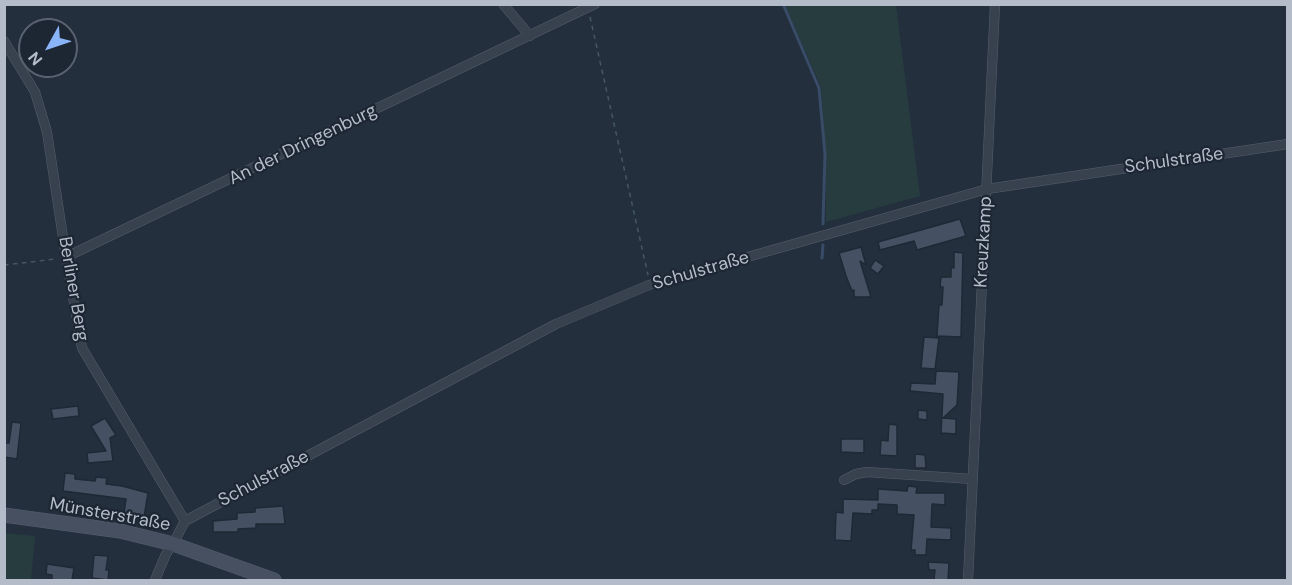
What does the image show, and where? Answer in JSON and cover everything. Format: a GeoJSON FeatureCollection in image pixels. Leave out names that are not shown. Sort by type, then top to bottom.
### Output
{"type":"FeatureCollection","features":[{"type":"Feature","properties":{"kind":"main road","name":"Münsterstraße"},"geometry":{"type":"LineString","coordinates":[[4,515],[120,531],[173,544],[274,580]]}},
{"type":"Feature","properties":{"kind":"street"},"geometry":{"type":"LineString","coordinates":[[503,4],[530,36]]}},
{"type":"Feature","properties":{"kind":"street","name":"Kreuzkamp"},"geometry":{"type":"LineString","coordinates":[[968,580],[995,4]]}},
{"type":"Feature","properties":{"kind":"street","name":"An der Dringenburg"},"geometry":{"type":"LineString","coordinates":[[66,258],[591,6]]}},
{"type":"Feature","properties":{"kind":"street","name":"Berliner Berg"},"geometry":{"type":"LineString","coordinates":[[4,41],[35,92],[42,111],[82,348],[185,521]]}},
{"type":"Feature","properties":{"kind":"street","name":"Schulstraße"},"geometry":{"type":"LineString","coordinates":[[185,521],[556,324],[649,285],[987,189],[1287,144]]}},
{"type":"Feature","properties":{"kind":"street"},"geometry":{"type":"LineString","coordinates":[[844,480],[867,472],[972,479]]}},
{"type":"Feature","properties":{"kind":"street"},"geometry":{"type":"LineString","coordinates":[[155,580],[166,554],[185,521]]}},
{"type":"Feature","properties":{"kind":"path"},"geometry":{"type":"LineString","coordinates":[[591,6],[648,271],[649,285]]}},
{"type":"Feature","properties":{"kind":"path"},"geometry":{"type":"LineString","coordinates":[[4,265],[66,258]]}},
{"type":"Feature","properties":{"kind":"green space"},"geometry":{"type":"Polygon","coordinates":[[[785,5],[896,5],[920,196],[826,222],[826,156],[821,87],[785,5]]]}},
{"type":"Feature","properties":{"kind":"green space"},"geometry":{"type":"Polygon","coordinates":[[[5,533],[35,536],[31,580],[5,580],[5,533]]]}},
{"type":"Feature","properties":{"kind":"building"},"geometry":{"type":"Polygon","coordinates":[[[960,219],[966,236],[917,250],[914,241],[880,250],[878,242],[960,219]]]}},
{"type":"Feature","properties":{"kind":"building"},"geometry":{"type":"Polygon","coordinates":[[[861,247],[866,265],[860,261],[871,297],[854,297],[854,290],[852,291],[839,253],[861,247]]]}},
{"type":"Feature","properties":{"kind":"building"},"geometry":{"type":"Polygon","coordinates":[[[954,252],[963,253],[961,337],[937,336],[939,305],[942,305],[941,277],[951,277],[951,267],[954,268],[954,252]]]}},
{"type":"Feature","properties":{"kind":"building"},"geometry":{"type":"Polygon","coordinates":[[[875,260],[884,266],[878,274],[870,268],[875,260]]]}},
{"type":"Feature","properties":{"kind":"building"},"geometry":{"type":"Polygon","coordinates":[[[924,337],[939,338],[935,369],[921,368],[924,337]]]}},
{"type":"Feature","properties":{"kind":"building"},"geometry":{"type":"Polygon","coordinates":[[[936,371],[959,372],[957,405],[943,418],[956,419],[956,434],[941,433],[943,394],[910,391],[911,383],[935,384],[936,371]]]}},
{"type":"Feature","properties":{"kind":"building"},"geometry":{"type":"Polygon","coordinates":[[[78,406],[79,416],[53,419],[51,409],[78,406]]]}},
{"type":"Feature","properties":{"kind":"building"},"geometry":{"type":"Polygon","coordinates":[[[918,410],[927,411],[927,420],[918,419],[918,410]]]}},
{"type":"Feature","properties":{"kind":"building"},"geometry":{"type":"Polygon","coordinates":[[[105,418],[116,435],[110,438],[113,461],[88,463],[87,453],[106,451],[91,426],[105,418]]]}},
{"type":"Feature","properties":{"kind":"building"},"geometry":{"type":"Polygon","coordinates":[[[12,422],[21,423],[17,459],[4,457],[4,443],[9,443],[12,422]]]}},
{"type":"Feature","properties":{"kind":"building"},"geometry":{"type":"Polygon","coordinates":[[[889,424],[897,425],[897,456],[880,455],[881,440],[888,441],[889,424]]]}},
{"type":"Feature","properties":{"kind":"building"},"geometry":{"type":"Polygon","coordinates":[[[841,439],[864,439],[864,453],[841,452],[841,439]]]}},
{"type":"Feature","properties":{"kind":"building"},"geometry":{"type":"Polygon","coordinates":[[[915,454],[925,455],[926,468],[915,468],[915,454]]]}},
{"type":"Feature","properties":{"kind":"building"},"geometry":{"type":"Polygon","coordinates":[[[65,473],[75,474],[75,479],[95,481],[96,477],[107,478],[106,484],[148,493],[144,517],[124,513],[126,499],[63,491],[65,473]]]}},
{"type":"Feature","properties":{"kind":"building"},"geometry":{"type":"Polygon","coordinates":[[[908,486],[917,487],[916,493],[945,493],[945,505],[932,504],[931,527],[951,528],[951,540],[927,539],[926,555],[915,555],[915,550],[911,550],[914,515],[897,514],[897,505],[878,504],[878,510],[872,510],[872,514],[853,513],[851,541],[835,540],[836,512],[843,513],[843,499],[878,500],[878,489],[907,491],[908,486]]]}},
{"type":"Feature","properties":{"kind":"building"},"geometry":{"type":"Polygon","coordinates":[[[283,506],[285,524],[256,524],[256,528],[238,529],[238,532],[213,532],[213,521],[237,519],[237,513],[255,512],[255,508],[283,506]]]}},
{"type":"Feature","properties":{"kind":"building"},"geometry":{"type":"Polygon","coordinates":[[[94,555],[108,556],[106,570],[109,570],[108,580],[92,578],[94,555]]]}},
{"type":"Feature","properties":{"kind":"building"},"geometry":{"type":"Polygon","coordinates":[[[928,562],[949,563],[948,580],[934,580],[935,570],[929,570],[928,562]]]}},
{"type":"Feature","properties":{"kind":"building"},"geometry":{"type":"Polygon","coordinates":[[[47,564],[74,568],[72,580],[52,580],[52,575],[46,574],[47,564]]]}},
{"type":"Feature","properties":{"kind":"waterway"},"geometry":{"type":"LineString","coordinates":[[783,4],[819,88],[825,154],[823,224]]}},
{"type":"Feature","properties":{"kind":"waterway"},"geometry":{"type":"LineString","coordinates":[[822,258],[823,245]]}}]}
